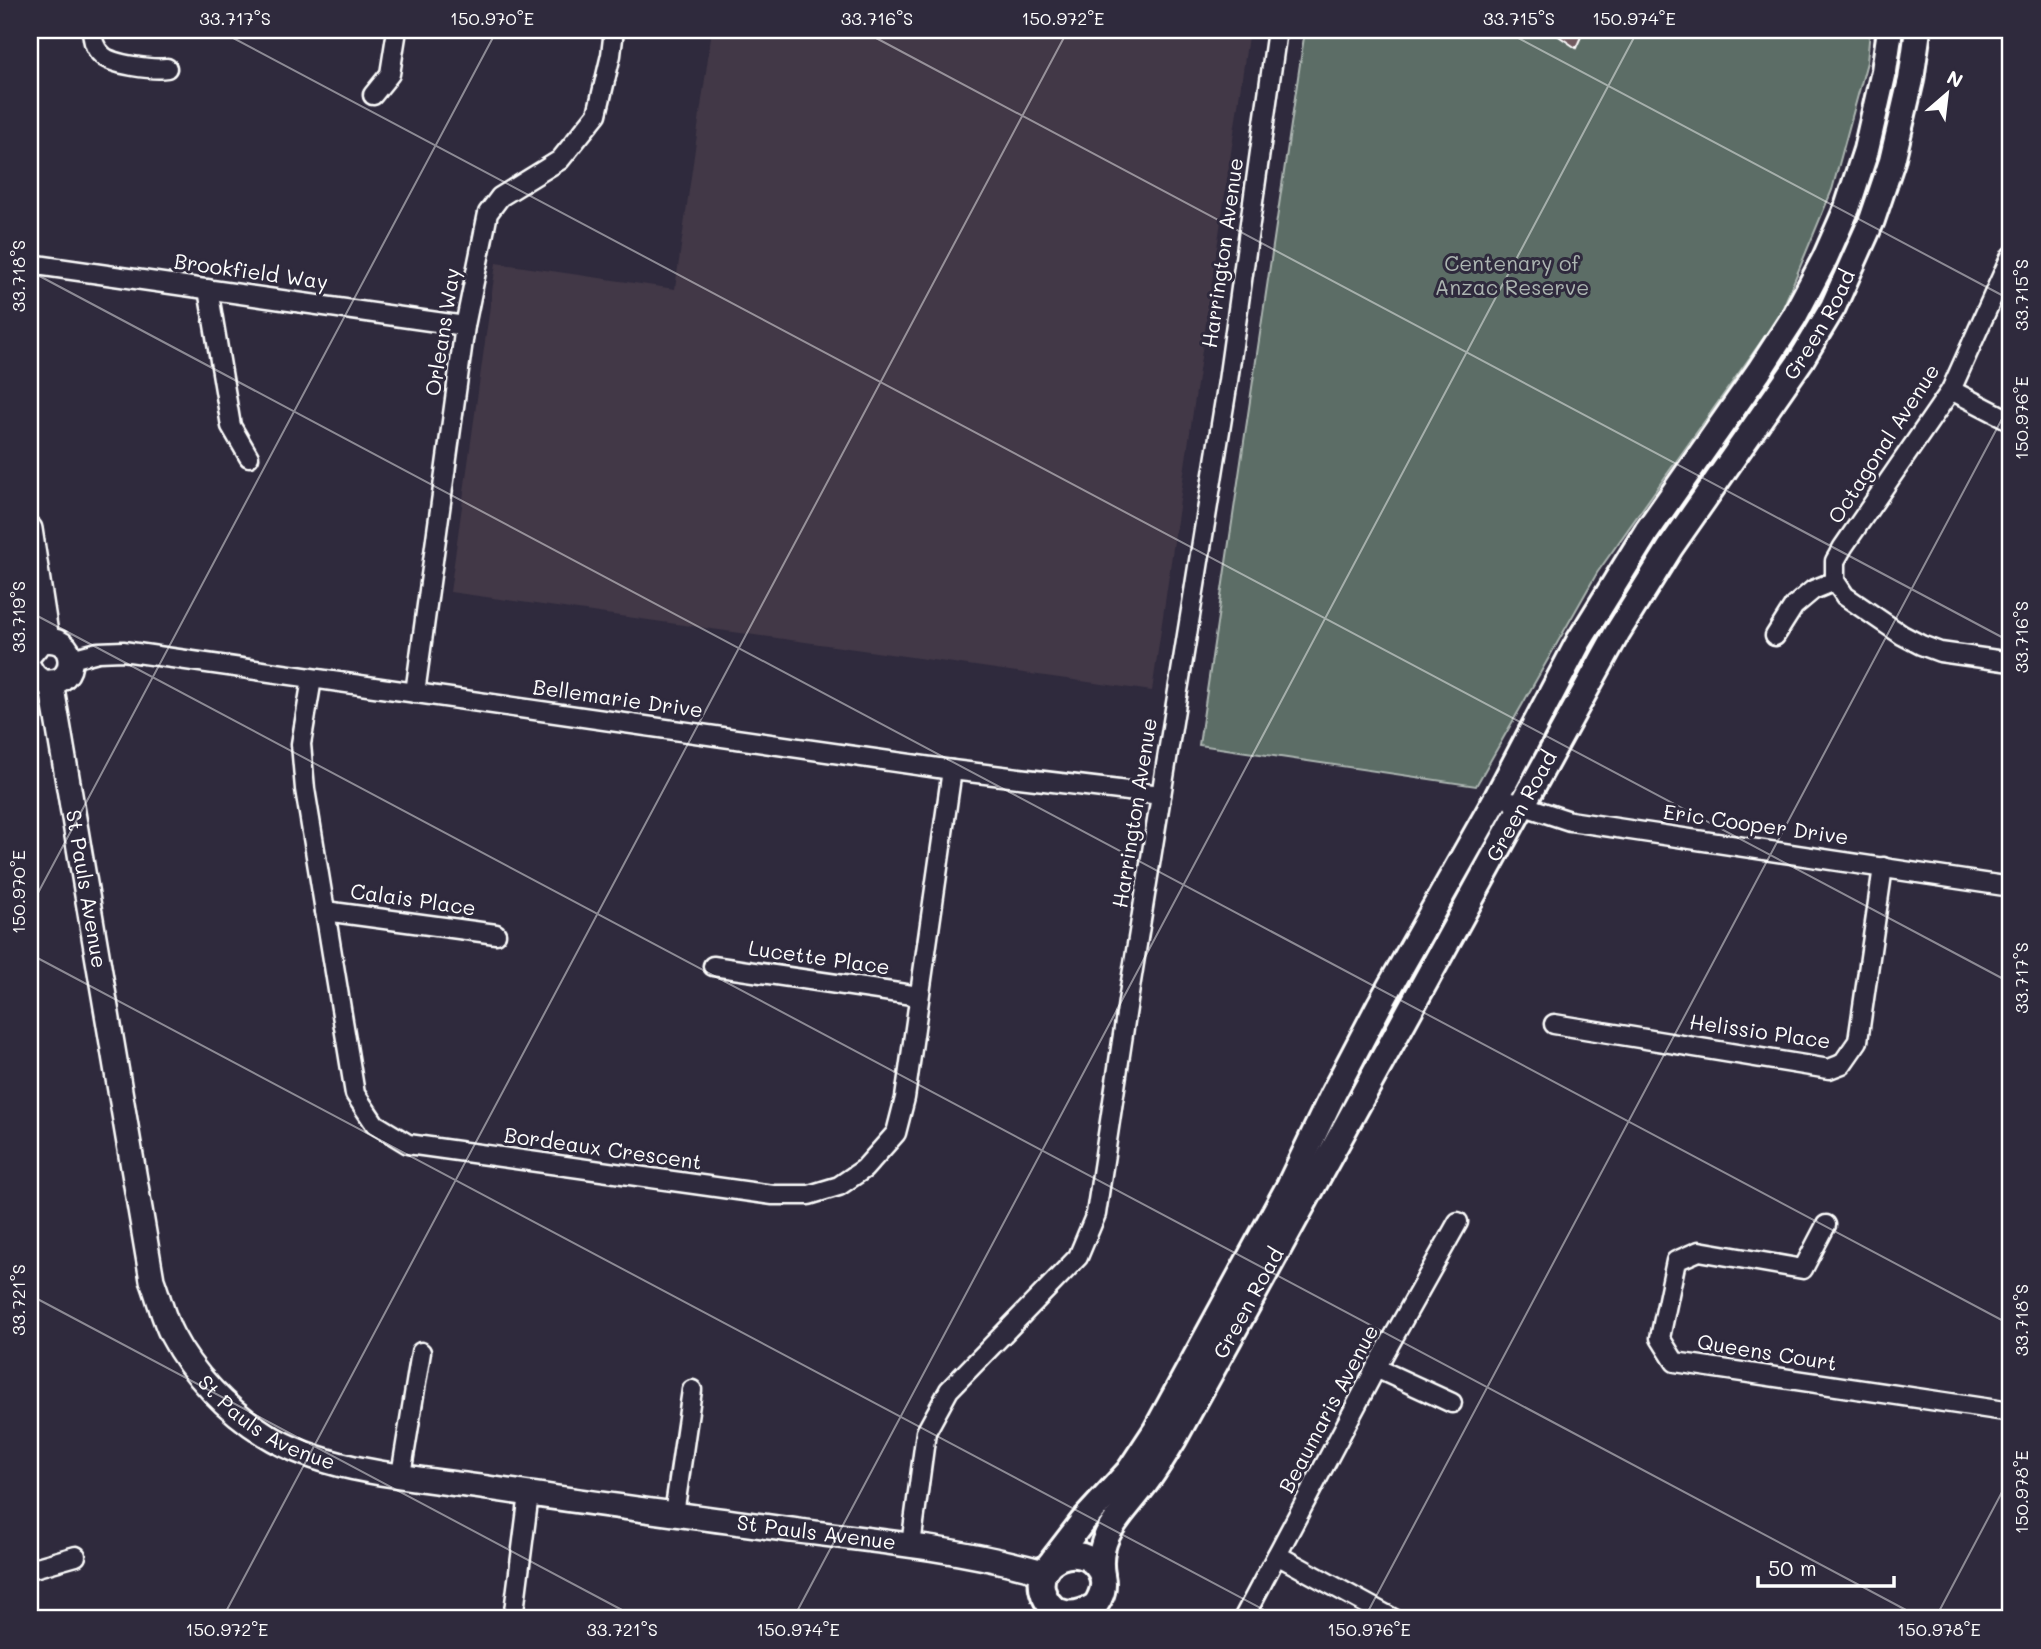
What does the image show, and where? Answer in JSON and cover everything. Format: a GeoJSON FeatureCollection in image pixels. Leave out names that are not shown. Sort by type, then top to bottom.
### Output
{"type":"FeatureCollection","features":[{"type":"Feature","properties":{"kind":"main road","name":"Green Road"},"geometry":{"type":"LineString","coordinates":[[1047,1575],[1083,1521],[1129,1471],[1156,1430],[1289,1186],[1379,1006],[1497,797],[1580,641],[1647,531],[1794,317],[1847,208],[1866,150],[1884,71],[1890,30]]}},
{"type":"Feature","properties":{"kind":"main road","name":"Green Road"},"geometry":{"type":"LineString","coordinates":[[1102,1575],[1100,1560],[1107,1535],[1146,1484],[1174,1440],[1618,633],[1670,548],[1801,360],[1833,307],[1872,220],[1892,161],[1911,79],[1918,30]]}},
{"type":"Feature","properties":{"kind":"main road"},"geometry":{"type":"LineString","coordinates":[[1046,1619],[1047,1575],[1064,1555],[1085,1556],[1096,1565],[1102,1575],[1103,1588],[1089,1613],[1070,1615],[1049,1604],[1047,1575]]}},
{"type":"Feature","properties":{"kind":"street"},"geometry":{"type":"LineString","coordinates":[[92,30],[93,44],[103,58],[133,66],[167,68]]}},
{"type":"Feature","properties":{"kind":"street"},"geometry":{"type":"LineString","coordinates":[[373,95],[390,74],[397,30]]}},
{"type":"Feature","properties":{"kind":"street","name":"Orleans Way"},"geometry":{"type":"LineString","coordinates":[[415,693],[465,326],[488,213],[500,197],[560,160],[597,114],[614,30]]}},
{"type":"Feature","properties":{"kind":"street","name":"Harrington Avenue"},"geometry":{"type":"LineString","coordinates":[[911,1545],[926,1432],[948,1390],[1078,1257],[1096,1214],[1228,381],[1277,30]]}},
{"type":"Feature","properties":{"kind":"street","name":"Octagonal Avenue"},"geometry":{"type":"LineString","coordinates":[[1835,581],[1835,561],[1843,547],[1951,390],[2011,256]]}},
{"type":"Feature","properties":{"kind":"street","name":"Brookfield Way"},"geometry":{"type":"LineString","coordinates":[[30,264],[465,326]]}},
{"type":"Feature","properties":{"kind":"street"},"geometry":{"type":"LineString","coordinates":[[208,289],[231,426],[249,457]]}},
{"type":"Feature","properties":{"kind":"street"},"geometry":{"type":"LineString","coordinates":[[1951,390],[2011,421]]}},
{"type":"Feature","properties":{"kind":"street"},"geometry":{"type":"LineString","coordinates":[[30,529],[38,647],[60,643],[71,659],[68,672],[51,682],[40,680],[30,669]]}},
{"type":"Feature","properties":{"kind":"street"},"geometry":{"type":"LineString","coordinates":[[1775,636],[1794,606],[1813,590],[1835,581],[1845,596],[1921,645],[1940,652],[2011,662]]}},
{"type":"Feature","properties":{"kind":"street","name":"Bellemarie Drive"},"geometry":{"type":"LineString","coordinates":[[71,659],[98,652],[123,651],[952,770],[1161,795]]}},
{"type":"Feature","properties":{"kind":"street","name":"Bordeaux Crescent"},"geometry":{"type":"LineString","coordinates":[[312,679],[301,744],[305,789],[355,1094],[375,1124],[408,1144],[476,1154],[773,1195],[809,1195],[839,1186],[864,1170],[896,1133],[905,1098],[952,770]]}},
{"type":"Feature","properties":{"kind":"street","name":"St Pauls Avenue"},"geometry":{"type":"LineString","coordinates":[[51,682],[152,1280],[172,1335],[192,1366],[224,1403],[266,1434],[319,1460],[529,1494],[911,1545],[1011,1563],[1047,1575]]}},
{"type":"Feature","properties":{"kind":"street","name":"Eric Cooper Drive"},"geometry":{"type":"LineString","coordinates":[[1497,797],[1570,821],[2011,887]]}},
{"type":"Feature","properties":{"kind":"street","name":"Helissio Place"},"geometry":{"type":"LineString","coordinates":[[1554,1024],[1829,1069],[1842,1064],[1858,1041],[1883,867]]}},
{"type":"Feature","properties":{"kind":"street","name":"Calais Place"},"geometry":{"type":"LineString","coordinates":[[325,911],[496,934]]}},
{"type":"Feature","properties":{"kind":"street","name":"Lucette Place"},"geometry":{"type":"LineString","coordinates":[[713,966],[919,996]]}},
{"type":"Feature","properties":{"kind":"street","name":"Beaumaris Avenue"},"geometry":{"type":"LineString","coordinates":[[1242,1619],[1376,1368],[1458,1222]]}},
{"type":"Feature","properties":{"kind":"street","name":"Queens Court"},"geometry":{"type":"LineString","coordinates":[[1826,1225],[1803,1269],[1699,1251],[1675,1261],[1660,1338],[1675,1362],[2011,1412]]}},
{"type":"Feature","properties":{"kind":"street"},"geometry":{"type":"LineString","coordinates":[[401,1475],[421,1352]]}},
{"type":"Feature","properties":{"kind":"street"},"geometry":{"type":"LineString","coordinates":[[1376,1368],[1452,1403]]}},
{"type":"Feature","properties":{"kind":"street"},"geometry":{"type":"LineString","coordinates":[[674,1514],[692,1390]]}},
{"type":"Feature","properties":{"kind":"street"},"geometry":{"type":"LineString","coordinates":[[513,1619],[529,1494]]}},
{"type":"Feature","properties":{"kind":"street"},"geometry":{"type":"LineString","coordinates":[[1277,1555],[1394,1619]]}},
{"type":"Feature","properties":{"kind":"street"},"geometry":{"type":"LineString","coordinates":[[30,1569],[76,1556]]}},
{"type":"Feature","properties":{"kind":"shaded area"},"geometry":{"type":"Polygon","coordinates":[[[712,30],[1249,30],[1152,691],[450,592],[496,263],[675,289],[712,30]]]}},
{"type":"Feature","properties":{"kind":"green space","name":"Centenary of Anzac Reserve"},"geometry":{"type":"Polygon","coordinates":[[[1305,30],[1870,30],[1867,62],[1832,190],[1780,315],[1597,573],[1476,786],[1199,745],[1305,30]]]}},
{"type":"Feature","properties":{"kind":"building"},"geometry":{"type":"Polygon","coordinates":[[[1550,30],[1584,30],[1576,48],[1550,30]]]}}]}
